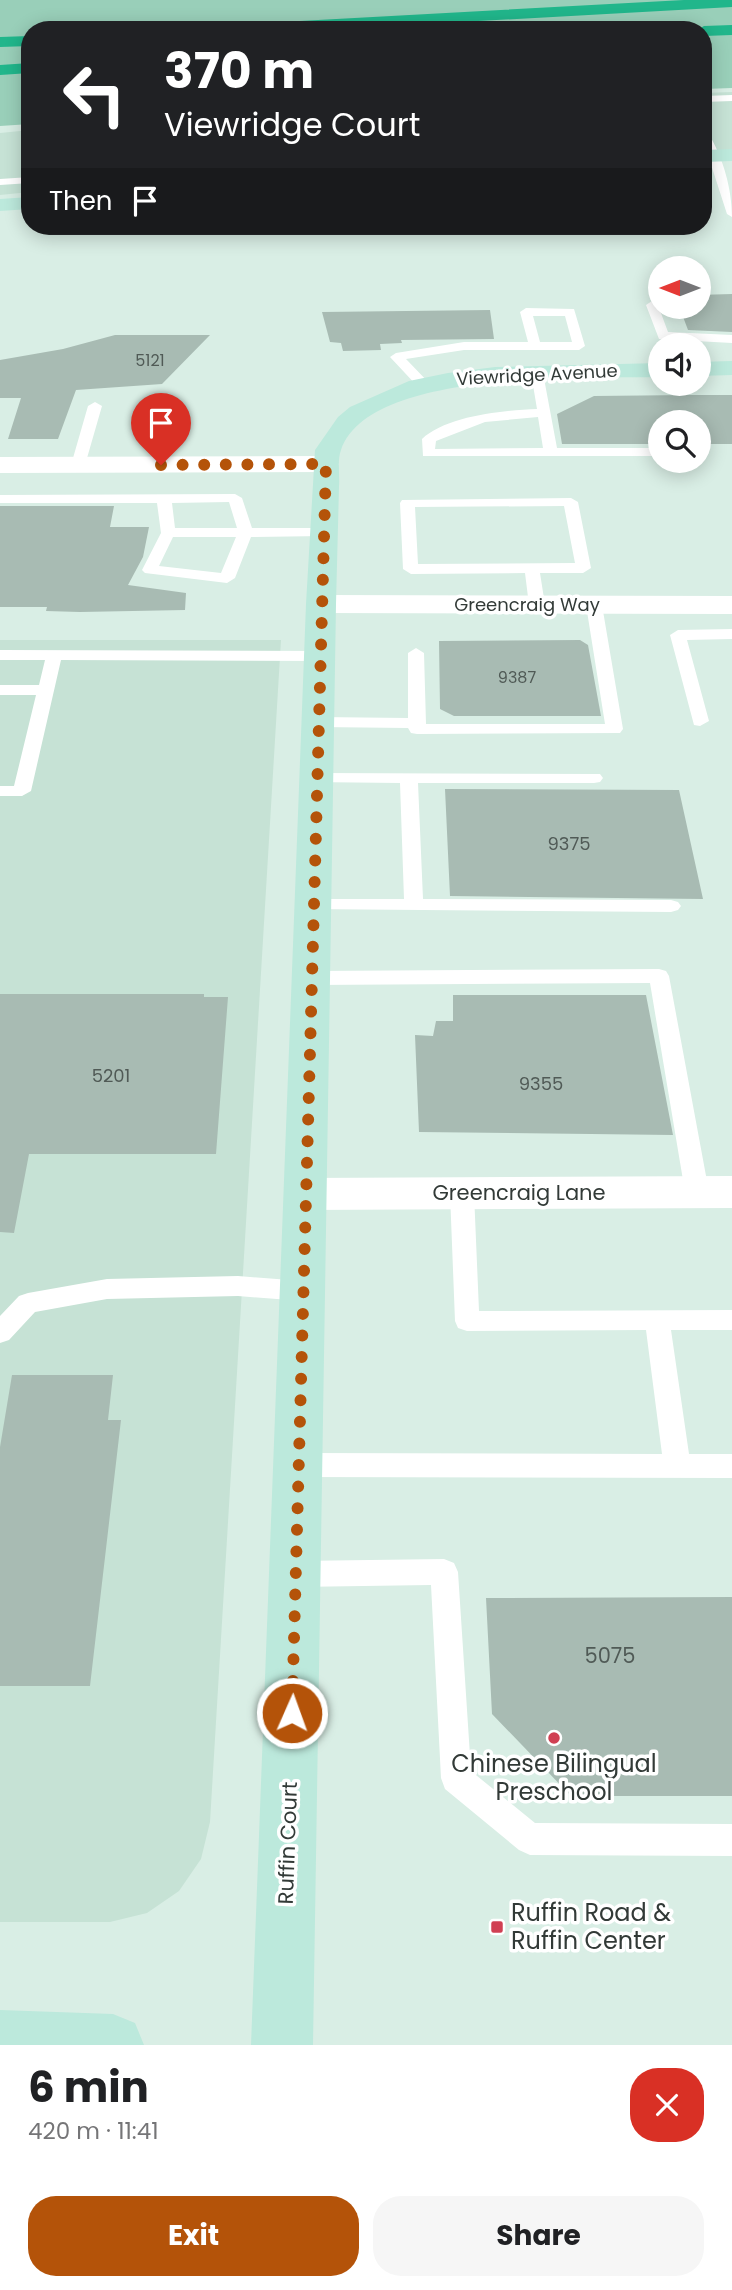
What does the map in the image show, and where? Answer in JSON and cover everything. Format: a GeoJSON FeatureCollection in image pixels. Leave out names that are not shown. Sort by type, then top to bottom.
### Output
{"type":"FeatureCollection","features":[{"type":"Feature","properties":{"kind":"highway"},"geometry":{"type":"LineString","coordinates":[[388,21],[732,2]]}},
{"type":"Feature","properties":{"kind":"highway"},"geometry":{"type":"LineString","coordinates":[[712,31],[732,30]]}},
{"type":"Feature","properties":{"kind":"highway"},"geometry":{"type":"LineString","coordinates":[[0,41],[21,40]]}},
{"type":"Feature","properties":{"kind":"highway"},"geometry":{"type":"LineString","coordinates":[[0,70],[21,69]]}},
{"type":"Feature","properties":{"kind":"street"},"geometry":{"type":"LineString","coordinates":[[0,205],[21,204]]}},
{"type":"Feature","properties":{"kind":"street"},"geometry":{"type":"LineString","coordinates":[[711,369],[732,368]]}},
{"type":"Feature","properties":{"kind":"street","name":"Viewridge Avenue"},"geometry":{"type":"LineString","coordinates":[[326,464],[328,450],[347,422],[359,412],[424,385],[495,374],[648,370]]}},
{"type":"Feature","properties":{"kind":"street"},"geometry":{"type":"LineString","coordinates":[[0,465],[326,464]]}},
{"type":"Feature","properties":{"kind":"street","name":"Ruffin Court"},"geometry":{"type":"LineString","coordinates":[[282,2045],[326,464]]}},
{"type":"Feature","properties":{"kind":"street","name":"Greencraig Way"},"geometry":{"type":"LineString","coordinates":[[321,604],[732,605]]}},
{"type":"Feature","properties":{"kind":"street","name":"Greencraig Lane"},"geometry":{"type":"LineString","coordinates":[[305,1194],[714,1192]]}},
{"type":"Feature","properties":{"kind":"street"},"geometry":{"type":"LineString","coordinates":[[0,2040],[113,2045]]}},
{"type":"Feature","properties":{"kind":"lane"},"geometry":{"type":"LineString","coordinates":[[712,99],[732,98]]}},
{"type":"Feature","properties":{"kind":"lane"},"geometry":{"type":"LineString","coordinates":[[716,155],[719,176],[732,214]]}},
{"type":"Feature","properties":{"kind":"lane"},"geometry":{"type":"LineString","coordinates":[[719,176],[732,175]]}},
{"type":"Feature","properties":{"kind":"lane"},"geometry":{"type":"LineString","coordinates":[[0,182],[21,181]]}},
{"type":"Feature","properties":{"kind":"lane"},"geometry":{"type":"LineString","coordinates":[[657,319],[663,336],[732,339]]}},
{"type":"Feature","properties":{"kind":"lane"},"geometry":{"type":"LineString","coordinates":[[424,385],[396,357],[464,346],[534,346]]}},
{"type":"Feature","properties":{"kind":"lane"},"geometry":{"type":"LineString","coordinates":[[537,373],[551,452]]}},
{"type":"Feature","properties":{"kind":"lane"},"geometry":{"type":"LineString","coordinates":[[78,465],[94,407]]}},
{"type":"Feature","properties":{"kind":"lane"},"geometry":{"type":"LineString","coordinates":[[544,413],[502,413],[455,425],[429,439],[428,453],[648,452]]}},
{"type":"Feature","properties":{"kind":"lane"},"geometry":{"type":"LineString","coordinates":[[0,499],[164,498],[235,498],[246,532],[227,578],[150,570],[168,533],[164,498]]}},
{"type":"Feature","properties":{"kind":"lane"},"geometry":{"type":"LineString","coordinates":[[571,502],[583,568],[531,568],[411,569],[407,503],[571,502]]}},
{"type":"Feature","properties":{"kind":"lane"},"geometry":{"type":"LineString","coordinates":[[168,533],[324,532]]}},
{"type":"Feature","properties":{"kind":"lane"},"geometry":{"type":"LineString","coordinates":[[531,568],[537,605]]}},
{"type":"Feature","properties":{"kind":"lane"},"geometry":{"type":"LineString","coordinates":[[416,653],[417,729],[614,729],[594,605]]}},
{"type":"Feature","properties":{"kind":"lane"},"geometry":{"type":"LineString","coordinates":[[700,721],[678,635],[732,634]]}},
{"type":"Feature","properties":{"kind":"lane"},"geometry":{"type":"LineString","coordinates":[[0,655],[320,656]]}},
{"type":"Feature","properties":{"kind":"lane"},"geometry":{"type":"LineString","coordinates":[[0,791],[22,791],[54,655]]}},
{"type":"Feature","properties":{"kind":"lane"},"geometry":{"type":"LineString","coordinates":[[0,690],[46,690]]}},
{"type":"Feature","properties":{"kind":"lane"},"geometry":{"type":"LineString","coordinates":[[318,722],[417,723]]}},
{"type":"Feature","properties":{"kind":"lane"},"geometry":{"type":"LineString","coordinates":[[316,779],[594,779]]}},
{"type":"Feature","properties":{"kind":"lane"},"geometry":{"type":"LineString","coordinates":[[409,779],[414,906]]}},
{"type":"Feature","properties":{"kind":"lane"},"geometry":{"type":"LineString","coordinates":[[313,905],[671,906]]}},
{"type":"Feature","properties":{"kind":"lane"},"geometry":{"type":"LineString","coordinates":[[311,978],[659,976],[714,1192]]}},
{"type":"Feature","properties":{"kind":"lane"},"geometry":{"type":"LineString","coordinates":[[462,1193],[467,1321],[732,1320]]}},
{"type":"Feature","properties":{"kind":"lane"},"geometry":{"type":"LineString","coordinates":[[0,1333],[28,1303],[107,1289],[238,1286],[303,1291]]}},
{"type":"Feature","properties":{"kind":"lane"},"geometry":{"type":"LineString","coordinates":[[657,1320],[677,1466]]}},
{"type":"Feature","properties":{"kind":"lane"},"geometry":{"type":"LineString","coordinates":[[299,1465],[732,1466]]}},
{"type":"Feature","properties":{"kind":"lane"},"geometry":{"type":"LineString","coordinates":[[296,1574],[444,1572],[456,1778],[530,1839],[732,1840]]}},
{"type":"Feature","properties":{"kind":"shaded area"},"geometry":{"type":"Polygon","coordinates":[[[732,92],[732,150],[712,151],[712,93],[732,92]]]}},
{"type":"Feature","properties":{"kind":"shaded area"},"geometry":{"type":"Polygon","coordinates":[[[21,131],[21,193],[0,195],[0,133],[21,131]]]}},
{"type":"Feature","properties":{"kind":"shaded area"},"geometry":{"type":"Polygon","coordinates":[[[0,640],[281,640],[210,1822],[201,1859],[179,1891],[147,1913],[110,1922],[0,1922],[0,640]]]}},
{"type":"Feature","properties":{"kind":"green space"},"geometry":{"type":"Polygon","coordinates":[[[0,0],[732,0],[732,88],[712,89],[712,21],[21,21],[21,125],[0,126],[0,0]]]}},
{"type":"Feature","properties":{"kind":"building"},"geometry":{"type":"Polygon","coordinates":[[[732,294],[732,332],[688,330],[684,319],[711,319],[711,295],[732,294]]]}},
{"type":"Feature","properties":{"kind":"building"},"geometry":{"type":"Polygon","coordinates":[[[490,310],[494,339],[401,340],[402,343],[380,344],[381,350],[343,351],[341,343],[330,342],[322,312],[490,310]]]}},
{"type":"Feature","properties":{"kind":"building"},"geometry":{"type":"Polygon","coordinates":[[[115,335],[210,335],[162,384],[76,390],[58,439],[8,439],[21,398],[0,398],[0,360],[63,349],[115,335]]]}},
{"type":"Feature","properties":{"kind":"building"},"geometry":{"type":"Polygon","coordinates":[[[732,395],[732,444],[711,444],[711,410],[648,410],[648,444],[562,444],[557,414],[594,396],[732,395]]]}},
{"type":"Feature","properties":{"kind":"building"},"geometry":{"type":"Polygon","coordinates":[[[0,506],[114,506],[110,527],[149,527],[143,557],[128,585],[186,593],[185,610],[80,612],[46,611],[47,607],[0,607],[0,506]]]}},
{"type":"Feature","properties":{"kind":"building"},"geometry":{"type":"Polygon","coordinates":[[[580,640],[588,645],[601,716],[454,716],[440,709],[439,641],[580,640]]]}},
{"type":"Feature","properties":{"kind":"building"},"geometry":{"type":"Polygon","coordinates":[[[445,789],[679,790],[703,899],[450,896],[445,789]]]}},
{"type":"Feature","properties":{"kind":"building"},"geometry":{"type":"Polygon","coordinates":[[[0,994],[204,994],[204,997],[228,997],[216,1154],[29,1154],[14,1233],[0,1232],[0,994]]]}},
{"type":"Feature","properties":{"kind":"building"},"geometry":{"type":"Polygon","coordinates":[[[453,995],[646,995],[673,1135],[419,1132],[415,1035],[433,1036],[436,1021],[453,1021],[453,995]]]}},
{"type":"Feature","properties":{"kind":"building"},"geometry":{"type":"Polygon","coordinates":[[[12,1375],[113,1375],[108,1420],[121,1420],[90,1686],[0,1686],[0,1447],[12,1375]]]}},
{"type":"Feature","properties":{"kind":"building"},"geometry":{"type":"Polygon","coordinates":[[[732,1597],[732,1796],[571,1796],[492,1714],[486,1598],[732,1597]]]}},
{"type":"Feature","properties":{"kind":"place","name":"Chinese Bilingual Preschool"},"geometry":{"type":"Point","coordinates":[554,1738]}},
{"type":"Feature","properties":{"kind":"place","name":"Ruffin Road & Ruffin Center"},"geometry":{"type":"Point","coordinates":[497,1927]}},
{"type":"Feature","properties":{"kind":"route"},"geometry":{"type":"LineString","coordinates":[[161,465],[326,464],[292,1713]]}}]}
